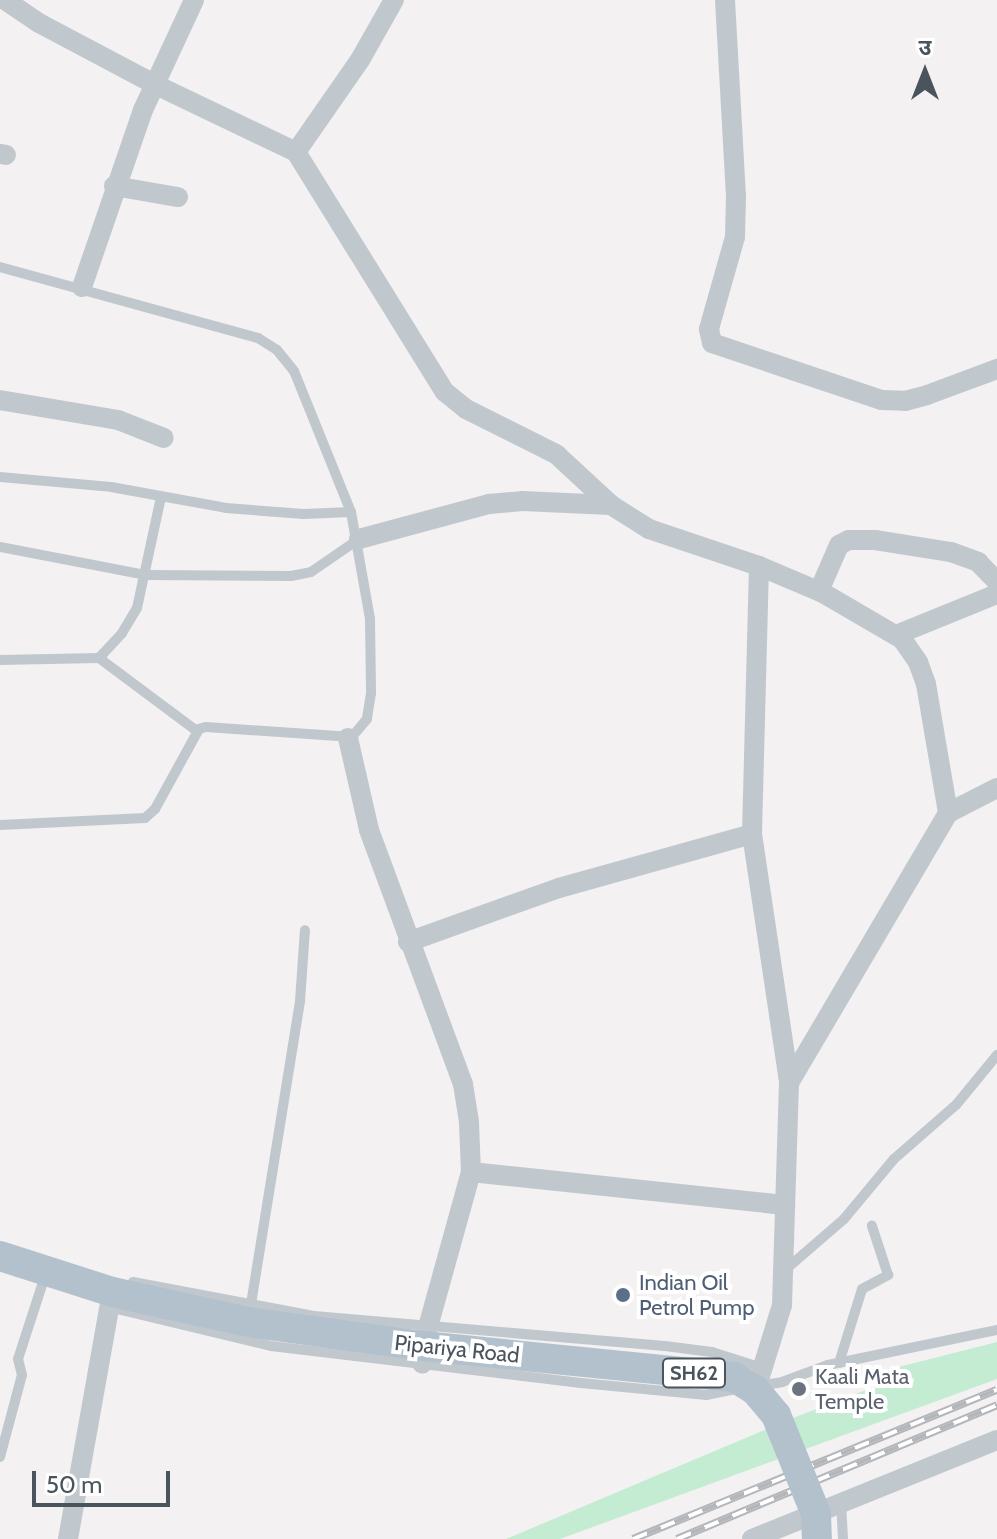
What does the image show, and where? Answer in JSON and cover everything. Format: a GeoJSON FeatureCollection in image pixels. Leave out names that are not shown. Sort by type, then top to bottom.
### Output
{"type":"FeatureCollection","features":[{"type":"Feature","properties":{"kind":"main road","name":"Pipariya Road"},"geometry":{"type":"LineString","coordinates":[[0,1256],[112,1292],[248,1322],[423,1346],[734,1377],[755,1390],[776,1415],[816,1514],[817,1539]]}},
{"type":"Feature","properties":{"kind":"street"},"geometry":{"type":"LineString","coordinates":[[5,0],[39,23],[154,84],[296,152],[445,392],[466,409],[556,454],[611,505],[649,529],[759,566],[819,591],[896,635],[911,649],[926,684],[948,813],[789,1083]]}},
{"type":"Feature","properties":{"kind":"street"},"geometry":{"type":"LineString","coordinates":[[82,287],[114,186],[154,84],[194,0]]}},
{"type":"Feature","properties":{"kind":"street"},"geometry":{"type":"LineString","coordinates":[[296,152],[360,60],[394,0]]}},
{"type":"Feature","properties":{"kind":"street"},"geometry":{"type":"LineString","coordinates":[[725,0],[736,196],[735,237],[709,329],[712,343],[881,400],[905,401],[997,369]]}},
{"type":"Feature","properties":{"kind":"street"},"geometry":{"type":"LineString","coordinates":[[114,186],[178,197]]}},
{"type":"Feature","properties":{"kind":"street"},"geometry":{"type":"LineString","coordinates":[[0,400],[118,420],[164,438]]}},
{"type":"Feature","properties":{"kind":"street"},"geometry":{"type":"LineString","coordinates":[[359,539],[489,504],[522,501],[611,505]]}},
{"type":"Feature","properties":{"kind":"street"},"geometry":{"type":"LineString","coordinates":[[819,591],[839,545],[849,540],[875,540],[951,552],[978,562],[997,582]]}},
{"type":"Feature","properties":{"kind":"street"},"geometry":{"type":"LineString","coordinates":[[759,566],[752,834],[789,1083],[782,1305],[759,1377]]}},
{"type":"Feature","properties":{"kind":"street"},"geometry":{"type":"LineString","coordinates":[[896,635],[997,594]]}},
{"type":"Feature","properties":{"kind":"street"},"geometry":{"type":"LineString","coordinates":[[348,738],[369,830],[463,1084],[471,1172],[428,1327],[422,1364]]}},
{"type":"Feature","properties":{"kind":"street"},"geometry":{"type":"LineString","coordinates":[[948,813],[992,799]]}},
{"type":"Feature","properties":{"kind":"street"},"geometry":{"type":"LineString","coordinates":[[408,942],[559,888],[752,834]]}},
{"type":"Feature","properties":{"kind":"street"},"geometry":{"type":"LineString","coordinates":[[471,1172],[785,1205]]}},
{"type":"Feature","properties":{"kind":"street"},"geometry":{"type":"LineString","coordinates":[[68,1539],[112,1292]]}},
{"type":"Feature","properties":{"kind":"street"},"geometry":{"type":"LineString","coordinates":[[245,1340],[251,1304]]}},
{"type":"Feature","properties":{"kind":"street"},"geometry":{"type":"LineString","coordinates":[[752,1539],[997,1440]]}},
{"type":"Feature","properties":{"kind":"lane"},"geometry":{"type":"LineString","coordinates":[[0,267],[82,287],[258,338],[277,350],[294,371],[351,512],[359,539],[370,619],[370,706],[359,730],[348,738],[206,727],[197,731],[155,809],[145,818],[0,825]]}},
{"type":"Feature","properties":{"kind":"lane"},"geometry":{"type":"LineString","coordinates":[[0,477],[111,487],[226,508],[304,514],[351,512]]}},
{"type":"Feature","properties":{"kind":"lane"},"geometry":{"type":"LineString","coordinates":[[99,658],[129,621],[146,575],[161,497]]}},
{"type":"Feature","properties":{"kind":"lane"},"geometry":{"type":"LineString","coordinates":[[0,547],[146,575],[291,576],[311,572],[359,539]]}},
{"type":"Feature","properties":{"kind":"lane"},"geometry":{"type":"LineString","coordinates":[[0,660],[99,658],[197,731]]}},
{"type":"Feature","properties":{"kind":"lane"},"geometry":{"type":"LineString","coordinates":[[251,1304],[300,1001],[305,930]]}},
{"type":"Feature","properties":{"kind":"lane"},"geometry":{"type":"LineString","coordinates":[[783,1271],[844,1219],[894,1159],[956,1105],[997,1055]]}},
{"type":"Feature","properties":{"kind":"lane"},"geometry":{"type":"LineString","coordinates":[[839,1363],[862,1289],[888,1275],[872,1226]]}},
{"type":"Feature","properties":{"kind":"lane"},"geometry":{"type":"LineString","coordinates":[[0,1457],[22,1375],[18,1359],[46,1271]]}},
{"type":"Feature","properties":{"kind":"lane"},"geometry":{"type":"LineString","coordinates":[[759,1377],[712,1352],[314,1316],[131,1281],[112,1292],[121,1310],[245,1340],[422,1364],[706,1395],[759,1377],[997,1330]]}},
{"type":"Feature","properties":{"kind":"lane"},"geometry":{"type":"LineString","coordinates":[[841,1501],[843,1539]]}},
{"type":"Feature","properties":{"kind":"green space"},"geometry":{"type":"Polygon","coordinates":[[[997,1342],[997,1379],[560,1539],[506,1539],[874,1387],[871,1374],[997,1342]]]}},
{"type":"Feature","properties":{"kind":"railway"},"geometry":{"type":"LineString","coordinates":[[633,1539],[997,1390]]}},
{"type":"Feature","properties":{"kind":"railway"},"geometry":{"type":"LineString","coordinates":[[677,1539],[997,1405]]}},
{"type":"Feature","properties":{"kind":"place","name":"Indian Oil Petrol Pump"},"geometry":{"type":"Point","coordinates":[623,1295]}},
{"type":"Feature","properties":{"kind":"place","name":"Kaali Mata Temple"},"geometry":{"type":"Point","coordinates":[799,1389]}}]}
